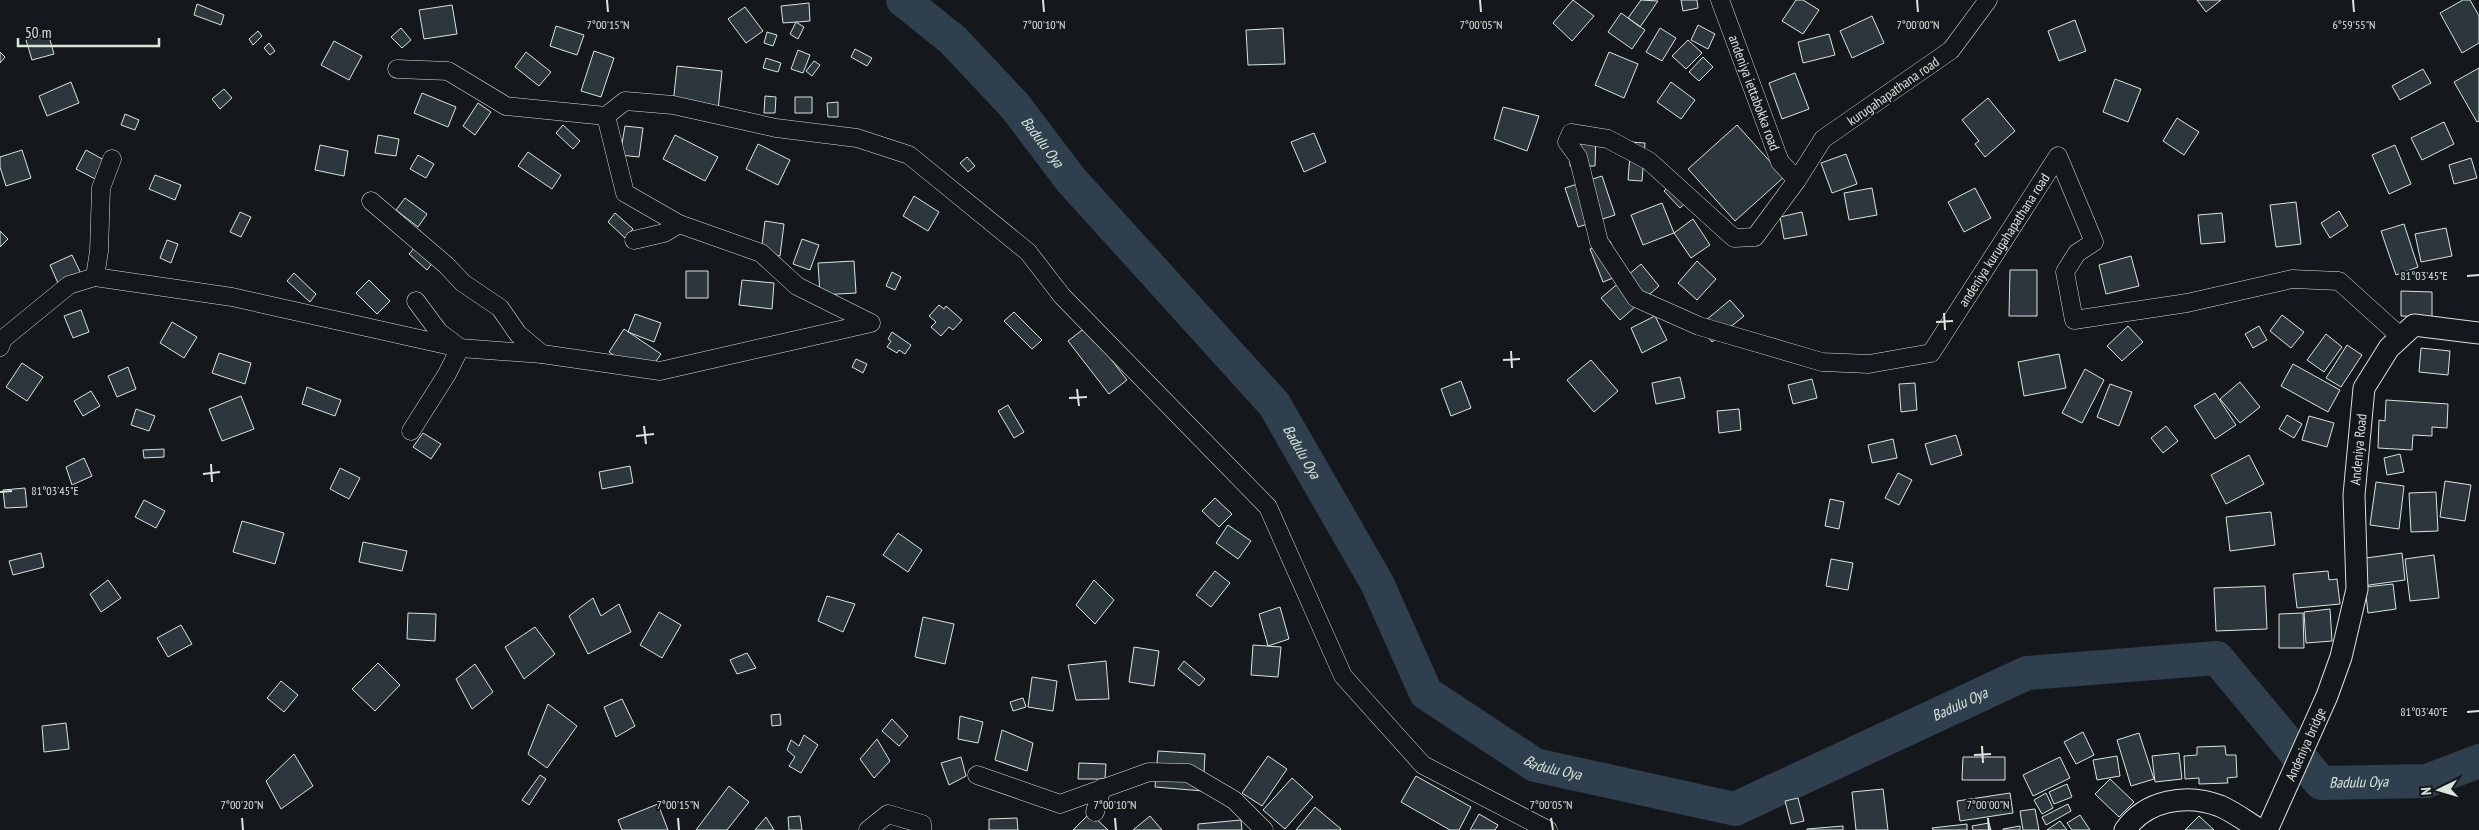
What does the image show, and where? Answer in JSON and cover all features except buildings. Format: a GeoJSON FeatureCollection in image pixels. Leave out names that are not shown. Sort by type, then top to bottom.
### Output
{"type":"FeatureCollection","features":[{"type":"Feature","properties":{"kind":"street","name":"andeniya iettabokka road"},"geometry":{"type":"LineString","coordinates":[[1720,0],[1780,162],[1796,180]]}},
{"type":"Feature","properties":{"kind":"street","name":"kurugahapathana road"},"geometry":{"type":"LineString","coordinates":[[1636,298],[1599,242],[1578,157],[1566,142],[1571,133],[1608,139],[1649,161],[1734,238],[1755,237],[1823,139],[1951,50],[1988,0]]}},
{"type":"Feature","properties":{"kind":"street"},"geometry":{"type":"LineString","coordinates":[[397,69],[448,71],[506,106],[606,116],[625,102],[673,106],[776,128],[857,138],[909,156],[1028,252],[1062,296],[1268,507],[1343,676],[1423,765],[1548,830]]}},
{"type":"Feature","properties":{"kind":"street"},"geometry":{"type":"LineString","coordinates":[[0,347],[4,339],[69,284],[95,277],[232,297],[460,348],[542,354],[660,371],[871,323],[797,286],[761,253],[679,224],[624,193],[606,116]]}},
{"type":"Feature","properties":{"kind":"street","name":"andeniya kurugahapathana road"},"geometry":{"type":"LineString","coordinates":[[1636,298],[1699,326],[1822,362],[1869,364],[1931,353],[2058,156],[2094,242],[2077,253],[2065,272],[2074,320],[2187,303],[2292,278],[2338,281],[2401,336]]}},
{"type":"Feature","properties":{"kind":"street"},"geometry":{"type":"LineString","coordinates":[[95,277],[99,251],[101,188],[112,159]]}},
{"type":"Feature","properties":{"kind":"street"},"geometry":{"type":"LineString","coordinates":[[372,201],[446,265],[463,283],[500,308],[518,334],[542,354]]}},
{"type":"Feature","properties":{"kind":"street"},"geometry":{"type":"LineString","coordinates":[[634,240],[664,232],[679,224]]}},
{"type":"Feature","properties":{"kind":"street"},"geometry":{"type":"LineString","coordinates":[[416,301],[439,332],[460,348]]}},
{"type":"Feature","properties":{"kind":"street","name":"Andeniya Road"},"geometry":{"type":"LineString","coordinates":[[2341,657],[2357,590],[2354,494],[2364,388],[2389,348],[2414,325],[2479,333]]}},
{"type":"Feature","properties":{"kind":"street"},"geometry":{"type":"LineString","coordinates":[[411,430],[447,374],[460,348]]}},
{"type":"Feature","properties":{"kind":"street","name":"Andeniya bridge"},"geometry":{"type":"LineString","coordinates":[[2267,830],[2327,696],[2341,657]]}},
{"type":"Feature","properties":{"kind":"street"},"geometry":{"type":"LineString","coordinates":[[977,775],[1060,804],[1149,772],[1188,773],[1234,800],[1264,830]]}},
{"type":"Feature","properties":{"kind":"street"},"geometry":{"type":"LineString","coordinates":[[1096,812],[1102,788]]}},
{"type":"Feature","properties":{"kind":"street"},"geometry":{"type":"LineString","coordinates":[[2125,830],[2132,820],[2159,803],[2190,800],[2220,806],[2260,830]]}},
{"type":"Feature","properties":{"kind":"street"},"geometry":{"type":"LineString","coordinates":[[868,830],[888,814],[922,824],[922,830]]}},
{"type":"Feature","properties":{"kind":"waterway","name":"Badulu Oya"},"geometry":{"type":"LineString","coordinates":[[903,0],[953,40],[1015,106],[1071,180],[1274,404],[1377,583],[1426,693],[1535,765],[1735,809],[2027,673],[2217,658],[2321,783],[2427,781],[2479,761]]}}]}
